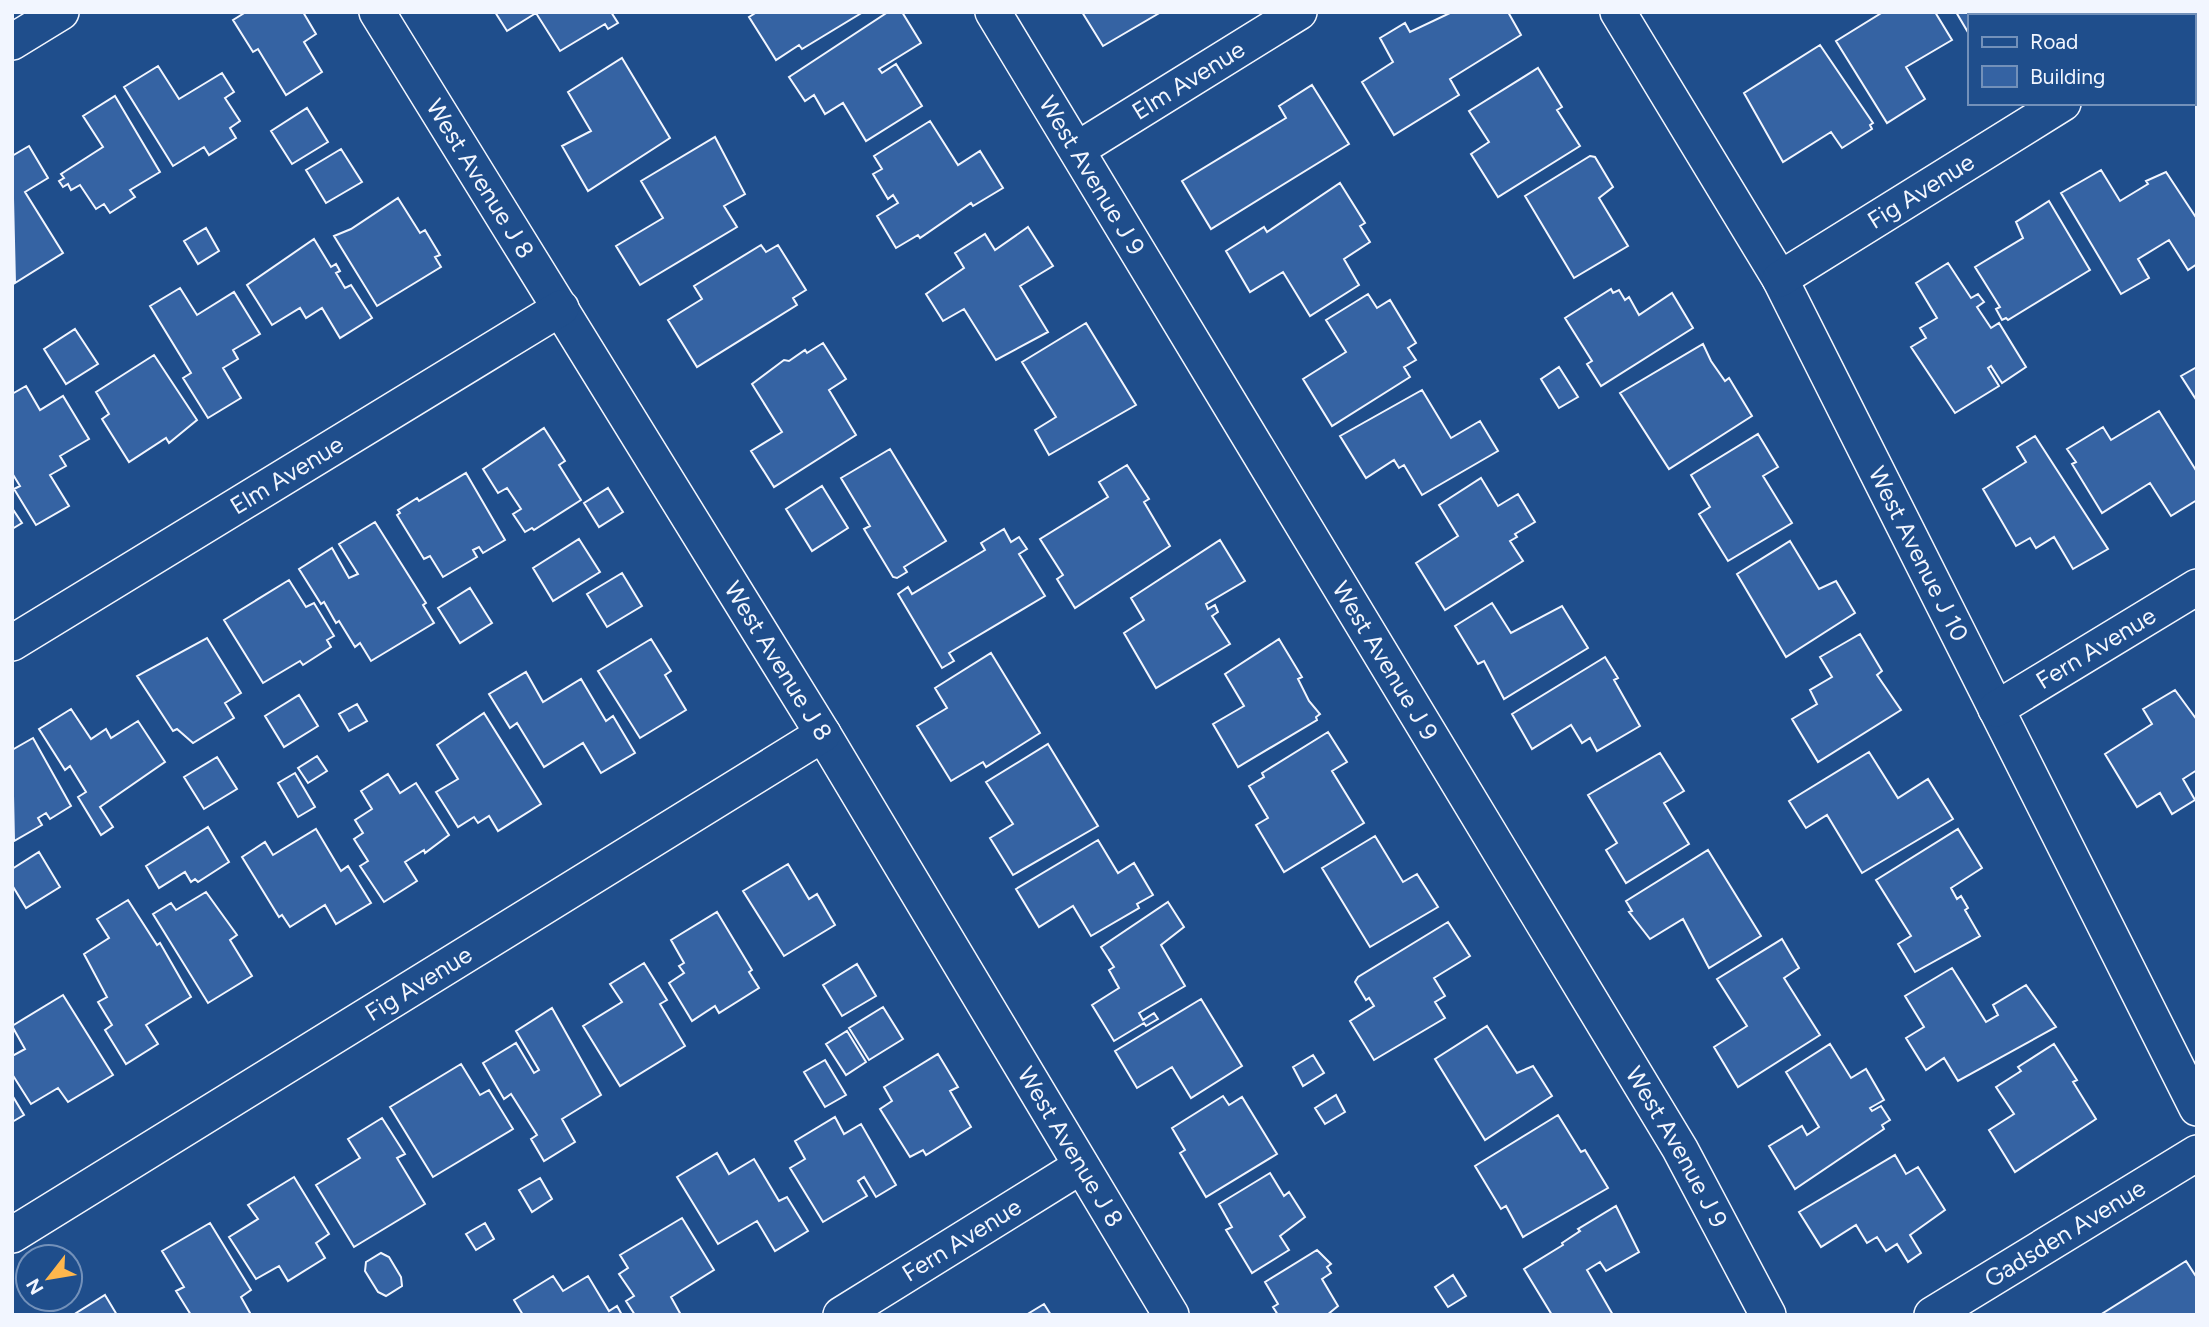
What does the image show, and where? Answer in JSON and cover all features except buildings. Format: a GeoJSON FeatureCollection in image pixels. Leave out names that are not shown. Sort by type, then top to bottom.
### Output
{"type":"FeatureCollection","features":[{"type":"Feature","properties":{"kind":"street"},"geometry":{"type":"LineString","coordinates":[[12,42],[61,12]]}},
{"type":"Feature","properties":{"kind":"street","name":"West Avenue J 8"},"geometry":{"type":"LineString","coordinates":[[377,12],[823,734],[1171,1315]]}},
{"type":"Feature","properties":{"kind":"street","name":"West Avenue J 9"},"geometry":{"type":"LineString","coordinates":[[993,12],[1680,1149],[1768,1315]]}},
{"type":"Feature","properties":{"kind":"street","name":"Elm Avenue"},"geometry":{"type":"LineString","coordinates":[[1077,149],[1299,12]]}},
{"type":"Feature","properties":{"kind":"street","name":"West Avenue J 10"},"geometry":{"type":"LineString","coordinates":[[1618,12],[1780,279],[2197,1108]]}},
{"type":"Feature","properties":{"kind":"street","name":"Fig Avenue"},"geometry":{"type":"LineString","coordinates":[[1780,279],[2060,105]]}},
{"type":"Feature","properties":{"kind":"street","name":"Elm Avenue"},"geometry":{"type":"LineString","coordinates":[[12,643],[561,308]]}},
{"type":"Feature","properties":{"kind":"street","name":"Fern Avenue"},"geometry":{"type":"LineString","coordinates":[[1996,709],[2197,587]]}},
{"type":"Feature","properties":{"kind":"street","name":"Fig Avenue"},"geometry":{"type":"LineString","coordinates":[[12,1235],[823,734]]}},
{"type":"Feature","properties":{"kind":"street","name":"Gadsden Avenue"},"geometry":{"type":"LineString","coordinates":[[1932,1315],[2197,1153]]}},
{"type":"Feature","properties":{"kind":"street","name":"Fern Avenue"},"geometry":{"type":"LineString","coordinates":[[841,1315],[1081,1166]]}}]}
